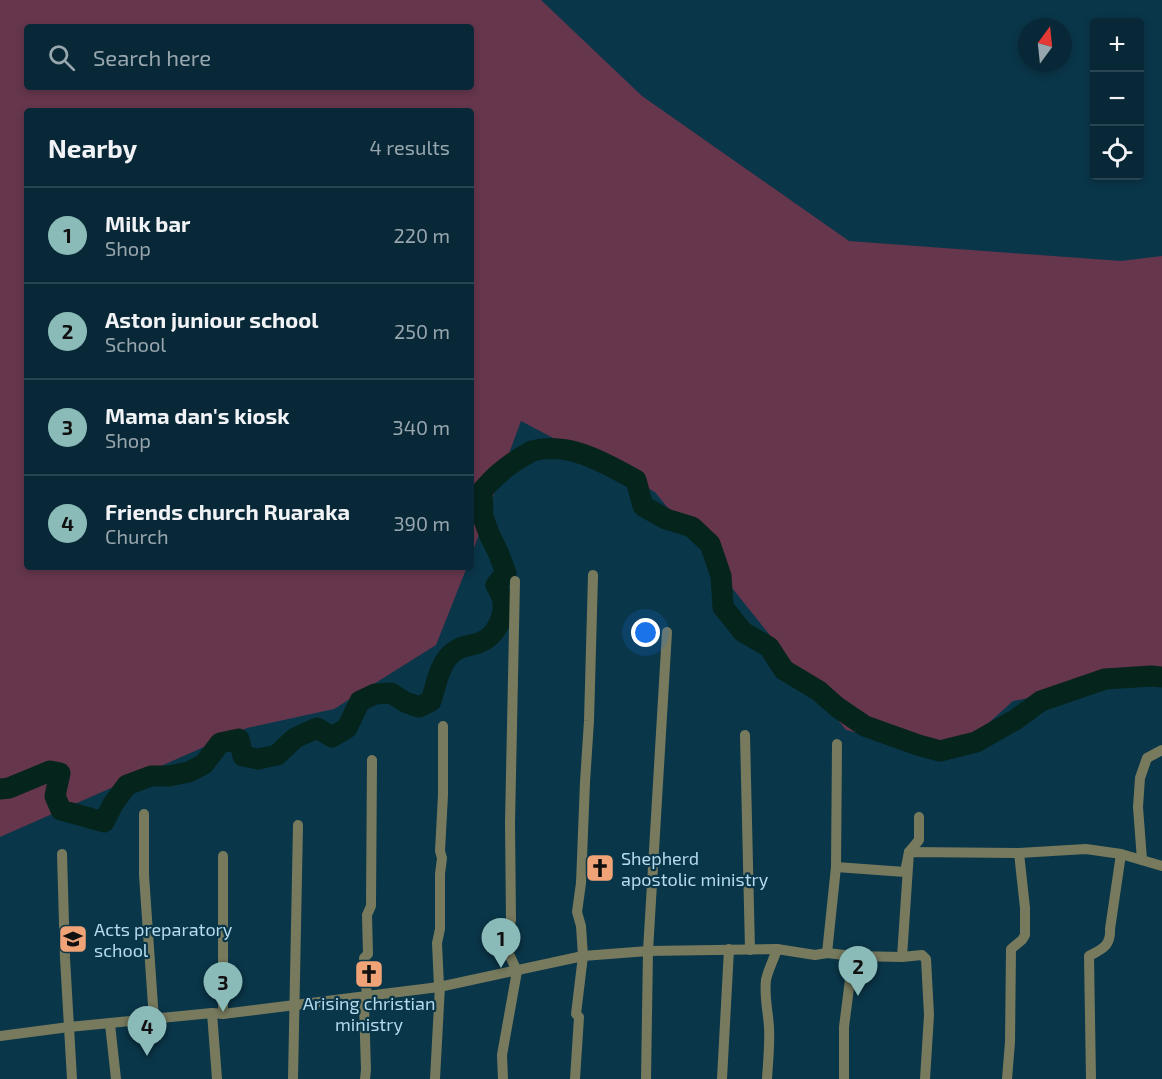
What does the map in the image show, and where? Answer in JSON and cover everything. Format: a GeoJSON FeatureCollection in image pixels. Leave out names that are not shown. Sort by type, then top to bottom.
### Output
{"type":"FeatureCollection","features":[{"type":"Feature","properties":{"kind":"street"},"geometry":{"type":"LineString","coordinates":[[575,1079],[579,1017],[576,1014],[583,956],[581,926],[577,912],[581,883],[589,721],[593,575]]}},
{"type":"Feature","properties":{"kind":"street"},"geometry":{"type":"LineString","coordinates":[[503,1079],[502,1055],[517,971],[508,952],[506,941],[511,920],[510,823],[515,581]]}},
{"type":"Feature","properties":{"kind":"street"},"geometry":{"type":"LineString","coordinates":[[646,1079],[648,951],[667,632]]}},
{"type":"Feature","properties":{"kind":"street"},"geometry":{"type":"LineString","coordinates":[[435,1079],[440,987],[437,943],[441,929],[443,726]]}},
{"type":"Feature","properties":{"kind":"street"},"geometry":{"type":"LineString","coordinates":[[745,735],[750,950]]}},
{"type":"Feature","properties":{"kind":"street"},"geometry":{"type":"LineString","coordinates":[[827,953],[836,867],[837,744]]}},
{"type":"Feature","properties":{"kind":"street"},"geometry":{"type":"LineString","coordinates":[[1142,860],[1138,807],[1140,778],[1147,758],[1162,750]]}},
{"type":"Feature","properties":{"kind":"street"},"geometry":{"type":"LineString","coordinates":[[364,1079],[366,1070],[364,1005],[368,996],[364,958],[368,954],[367,915],[371,906],[372,760]]}},
{"type":"Feature","properties":{"kind":"street"},"geometry":{"type":"LineString","coordinates":[[144,814],[144,875],[154,1020]]}},
{"type":"Feature","properties":{"kind":"street"},"geometry":{"type":"LineString","coordinates":[[836,867],[905,872],[909,852],[920,840],[919,817]]}},
{"type":"Feature","properties":{"kind":"street"},"geometry":{"type":"LineString","coordinates":[[293,1079],[298,825]]}},
{"type":"Feature","properties":{"kind":"street"},"geometry":{"type":"LineString","coordinates":[[909,852],[1019,853],[1086,849],[1121,854],[1162,866]]}},
{"type":"Feature","properties":{"kind":"street"},"geometry":{"type":"LineString","coordinates":[[902,957],[909,852]]}},
{"type":"Feature","properties":{"kind":"street"},"geometry":{"type":"LineString","coordinates":[[1007,1079],[1010,1042],[1011,949],[1025,935],[1025,908],[1019,853]]}},
{"type":"Feature","properties":{"kind":"street"},"geometry":{"type":"LineString","coordinates":[[62,854],[72,1079]]}},
{"type":"Feature","properties":{"kind":"street"},"geometry":{"type":"LineString","coordinates":[[1091,1079],[1089,956],[1103,948],[1110,939],[1121,854]]}},
{"type":"Feature","properties":{"kind":"street"},"geometry":{"type":"LineString","coordinates":[[217,1079],[223,856]]}},
{"type":"Feature","properties":{"kind":"street"},"geometry":{"type":"LineString","coordinates":[[722,1079],[729,949]]}},
{"type":"Feature","properties":{"kind":"street"},"geometry":{"type":"LineString","coordinates":[[0,1036],[69,1027],[218,1014],[440,987],[583,956],[648,951],[729,949],[777,949],[815,955],[827,953],[902,957],[922,955],[926,959],[929,1015],[925,1079]]}},
{"type":"Feature","properties":{"kind":"street"},"geometry":{"type":"LineString","coordinates":[[767,1079],[769,1026],[766,979],[777,949]]}},
{"type":"Feature","properties":{"kind":"street"},"geometry":{"type":"LineString","coordinates":[[844,1079],[844,1027],[854,956]]}},
{"type":"Feature","properties":{"kind":"street"},"geometry":{"type":"LineString","coordinates":[[110,1024],[116,1079]]}},
{"type":"Feature","properties":{"kind":"shaded area"},"geometry":{"type":"Polygon","coordinates":[[[0,0],[541,0],[642,96],[849,241],[1121,261],[1162,256],[1162,671],[1013,701],[953,755],[846,730],[655,492],[521,421],[474,548],[474,108],[24,108],[24,570],[466,570],[436,645],[334,709],[247,728],[0,837],[0,0]]]}},
{"type":"Feature","properties":{"kind":"waterway"},"geometry":{"type":"LineString","coordinates":[[0,789],[9,788],[50,771],[60,773],[55,796],[61,810],[104,822],[113,804],[127,785],[151,776],[169,776],[189,772],[204,764],[220,743],[239,739],[243,756],[258,759],[277,755],[295,738],[317,728],[332,737],[347,728],[360,701],[375,694],[391,693],[419,707],[431,701],[438,676],[451,654],[486,639],[495,631],[502,614],[503,601],[496,585],[506,573],[483,517],[482,491],[499,473],[514,462],[532,451],[546,449],[573,451],[624,473],[636,480],[643,506],[666,519],[692,527],[710,544],[721,576],[723,607],[743,632],[769,647],[784,670],[819,691],[837,707],[865,726],[940,751],[976,742],[1015,720],[1041,701],[1105,679],[1162,677]]}},
{"type":"Feature","properties":{"kind":"place","name":"Shepherd apostolic ministry"},"geometry":{"type":"Point","coordinates":[600,868]}},
{"type":"Feature","properties":{"kind":"place","name":"Acts preparatory school"},"geometry":{"type":"Point","coordinates":[73,939]}},
{"type":"Feature","properties":{"kind":"place","name":"Milk bar"},"geometry":{"type":"Point","coordinates":[501,968]}},
{"type":"Feature","properties":{"kind":"place","name":"Arising christian ministry"},"geometry":{"type":"Point","coordinates":[369,974]}},
{"type":"Feature","properties":{"kind":"place","name":"Aston juniour school"},"geometry":{"type":"Point","coordinates":[858,996]}},
{"type":"Feature","properties":{"kind":"place","name":"Mama dan's kiosk"},"geometry":{"type":"Point","coordinates":[223,1012]}},
{"type":"Feature","properties":{"kind":"place","name":"Friends church Ruaraka"},"geometry":{"type":"Point","coordinates":[147,1056]}}]}
